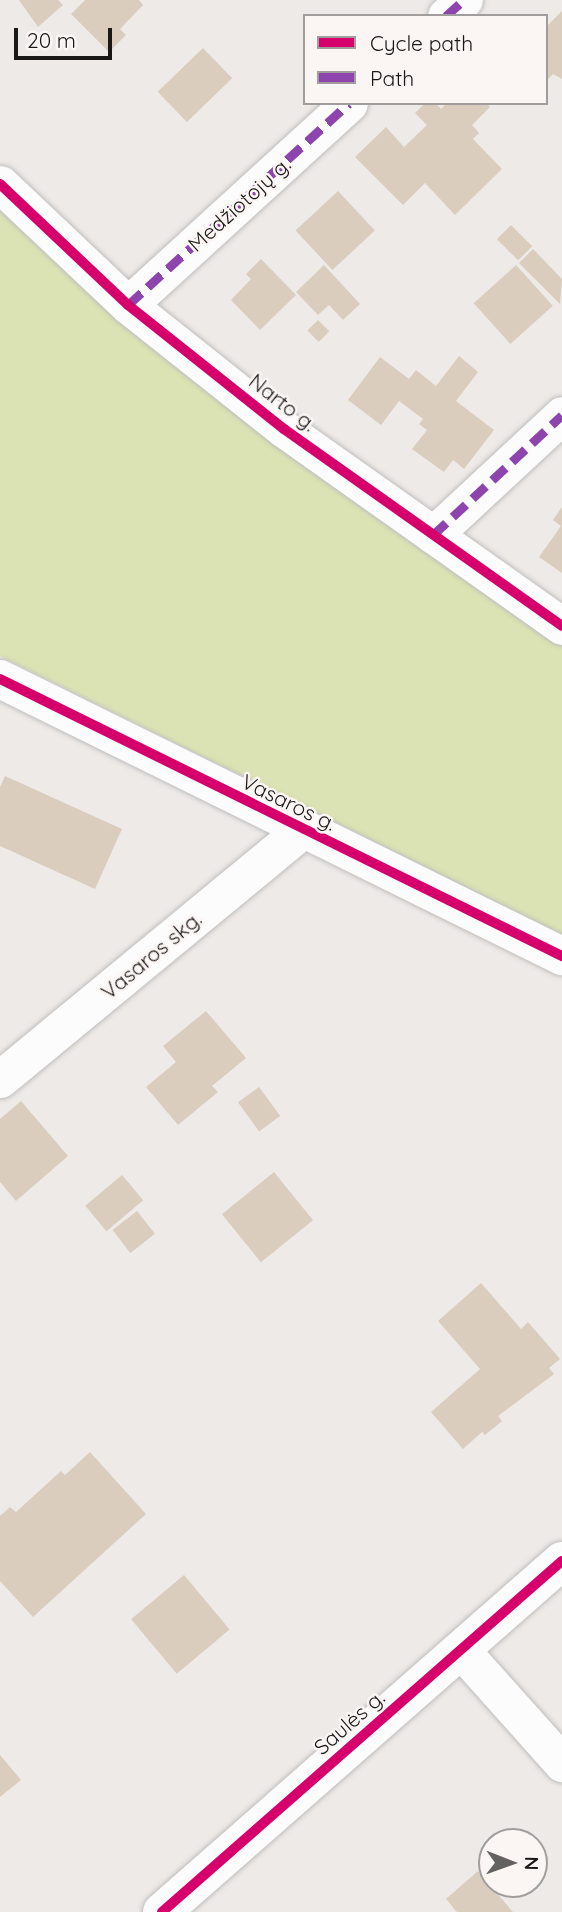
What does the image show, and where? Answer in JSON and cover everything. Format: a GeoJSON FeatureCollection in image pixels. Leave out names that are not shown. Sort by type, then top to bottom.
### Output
{"type":"FeatureCollection","features":[{"type":"Feature","properties":{"kind":"street"},"geometry":{"type":"LineString","coordinates":[[448,14],[464,0]]}},
{"type":"Feature","properties":{"kind":"street","name":"Medžiotojų g."},"geometry":{"type":"LineString","coordinates":[[128,305],[347,105]]}},
{"type":"Feature","properties":{"kind":"street","name":"Narto g."},"geometry":{"type":"LineString","coordinates":[[0,184],[128,305],[284,429],[562,626]]}},
{"type":"Feature","properties":{"kind":"street"},"geometry":{"type":"LineString","coordinates":[[433,535],[562,415]]}},
{"type":"Feature","properties":{"kind":"street","name":"Vasaros g."},"geometry":{"type":"LineString","coordinates":[[0,679],[562,956]]}},
{"type":"Feature","properties":{"kind":"street","name":"Vasaros skg."},"geometry":{"type":"LineString","coordinates":[[0,1079],[302,830]]}},
{"type":"Feature","properties":{"kind":"street","name":"Saulės g."},"geometry":{"type":"LineString","coordinates":[[162,1912],[562,1561]]}},
{"type":"Feature","properties":{"kind":"street"},"geometry":{"type":"LineString","coordinates":[[461,1650],[562,1763]]}},
{"type":"Feature","properties":{"kind":"green space"},"geometry":{"type":"Polygon","coordinates":[[[0,198],[562,639],[562,935],[0,656],[0,198]]]}},
{"type":"Feature","properties":{"kind":"building"},"geometry":{"type":"Polygon","coordinates":[[[19,0],[58,0],[63,5],[38,27],[19,0]]]}},
{"type":"Feature","properties":{"kind":"building"},"geometry":{"type":"Polygon","coordinates":[[[85,0],[139,0],[143,5],[120,29],[126,35],[109,52],[71,14],[85,0]]]}},
{"type":"Feature","properties":{"kind":"building"},"geometry":{"type":"Polygon","coordinates":[[[562,11],[562,79],[553,74],[548,79],[548,25],[562,11]]]}},
{"type":"Feature","properties":{"kind":"building"},"geometry":{"type":"Polygon","coordinates":[[[203,48],[232,78],[187,122],[158,92],[203,48]]]}},
{"type":"Feature","properties":{"kind":"building"},"geometry":{"type":"Polygon","coordinates":[[[423,105],[438,105],[441,109],[445,105],[490,107],[472,125],[479,133],[473,139],[502,169],[455,215],[425,183],[403,205],[355,157],[386,127],[404,147],[427,125],[415,113],[423,105]]]}},
{"type":"Feature","properties":{"kind":"building"},"geometry":{"type":"Polygon","coordinates":[[[338,191],[375,230],[332,270],[296,231],[338,191]]]}},
{"type":"Feature","properties":{"kind":"building"},"geometry":{"type":"Polygon","coordinates":[[[511,225],[532,246],[518,260],[497,239],[511,225]]]}},
{"type":"Feature","properties":{"kind":"building"},"geometry":{"type":"Polygon","coordinates":[[[533,249],[562,279],[560,304],[519,263],[533,249]]]}},
{"type":"Feature","properties":{"kind":"building"},"geometry":{"type":"Polygon","coordinates":[[[261,259],[296,295],[260,330],[231,300],[251,279],[246,274],[261,259]]]}},
{"type":"Feature","properties":{"kind":"building"},"geometry":{"type":"Polygon","coordinates":[[[324,265],[360,304],[343,320],[329,305],[318,315],[296,292],[324,265]]]}},
{"type":"Feature","properties":{"kind":"building"},"geometry":{"type":"Polygon","coordinates":[[[516,265],[553,306],[510,344],[474,303],[516,265]]]}},
{"type":"Feature","properties":{"kind":"building"},"geometry":{"type":"Polygon","coordinates":[[[318,320],[329,331],[319,342],[307,331],[318,320]]]}},
{"type":"Feature","properties":{"kind":"building"},"geometry":{"type":"Polygon","coordinates":[[[459,356],[478,372],[456,401],[494,430],[464,469],[453,460],[444,472],[412,449],[427,430],[419,424],[423,419],[399,401],[381,425],[348,400],[380,357],[409,379],[416,370],[436,386],[459,356]]]}},
{"type":"Feature","properties":{"kind":"building"},"geometry":{"type":"Polygon","coordinates":[[[562,507],[562,573],[539,557],[561,526],[553,520],[562,507]]]}},
{"type":"Feature","properties":{"kind":"building"},"geometry":{"type":"Polygon","coordinates":[[[5,776],[122,829],[95,889],[0,846],[0,787],[5,776]]]}},
{"type":"Feature","properties":{"kind":"building"},"geometry":{"type":"Polygon","coordinates":[[[206,1011],[246,1058],[212,1086],[218,1092],[178,1125],[146,1087],[176,1062],[163,1046],[206,1011]]]}},
{"type":"Feature","properties":{"kind":"building"},"geometry":{"type":"Polygon","coordinates":[[[259,1087],[280,1116],[259,1131],[238,1102],[259,1087]]]}},
{"type":"Feature","properties":{"kind":"building"},"geometry":{"type":"Polygon","coordinates":[[[21,1101],[68,1156],[16,1201],[0,1182],[0,1119],[21,1101]]]}},
{"type":"Feature","properties":{"kind":"building"},"geometry":{"type":"Polygon","coordinates":[[[274,1172],[313,1220],[261,1262],[222,1214],[274,1172]]]}},
{"type":"Feature","properties":{"kind":"building"},"geometry":{"type":"Polygon","coordinates":[[[122,1175],[143,1200],[106,1231],[85,1206],[122,1175]]]}},
{"type":"Feature","properties":{"kind":"building"},"geometry":{"type":"Polygon","coordinates":[[[137,1211],[155,1234],[130,1253],[113,1230],[137,1211]]]}},
{"type":"Feature","properties":{"kind":"building"},"geometry":{"type":"Polygon","coordinates":[[[481,1283],[521,1329],[528,1322],[560,1359],[549,1368],[554,1374],[498,1416],[502,1421],[485,1435],[482,1432],[463,1449],[431,1412],[480,1369],[438,1321],[481,1283]]]}},
{"type":"Feature","properties":{"kind":"building"},"geometry":{"type":"Polygon","coordinates":[[[90,1452],[146,1514],[33,1617],[0,1581],[0,1516],[10,1507],[16,1512],[61,1471],[65,1475],[90,1452]]]}},
{"type":"Feature","properties":{"kind":"building"},"geometry":{"type":"Polygon","coordinates":[[[184,1575],[230,1629],[177,1674],[131,1619],[184,1575]]]}},
{"type":"Feature","properties":{"kind":"building"},"geometry":{"type":"Polygon","coordinates":[[[0,1755],[21,1780],[0,1797],[0,1755]]]}},
{"type":"Feature","properties":{"kind":"building"},"geometry":{"type":"Polygon","coordinates":[[[478,1871],[478,1898],[501,1898],[513,1912],[457,1912],[446,1899],[478,1871]]]}},
{"type":"Feature","properties":{"kind":"marked path"},"geometry":{"type":"LineString","coordinates":[[448,14],[464,0]]}},
{"type":"Feature","properties":{"kind":"marked path"},"geometry":{"type":"LineString","coordinates":[[128,305],[347,105]]}},
{"type":"Feature","properties":{"kind":"marked path"},"geometry":{"type":"LineString","coordinates":[[433,535],[562,415]]}},
{"type":"Feature","properties":{"kind":"cycle path"},"geometry":{"type":"LineString","coordinates":[[0,184],[128,305],[284,429],[562,626]]}},
{"type":"Feature","properties":{"kind":"cycle path"},"geometry":{"type":"LineString","coordinates":[[0,679],[562,956]]}},
{"type":"Feature","properties":{"kind":"cycle path"},"geometry":{"type":"LineString","coordinates":[[162,1912],[562,1561]]}}]}
